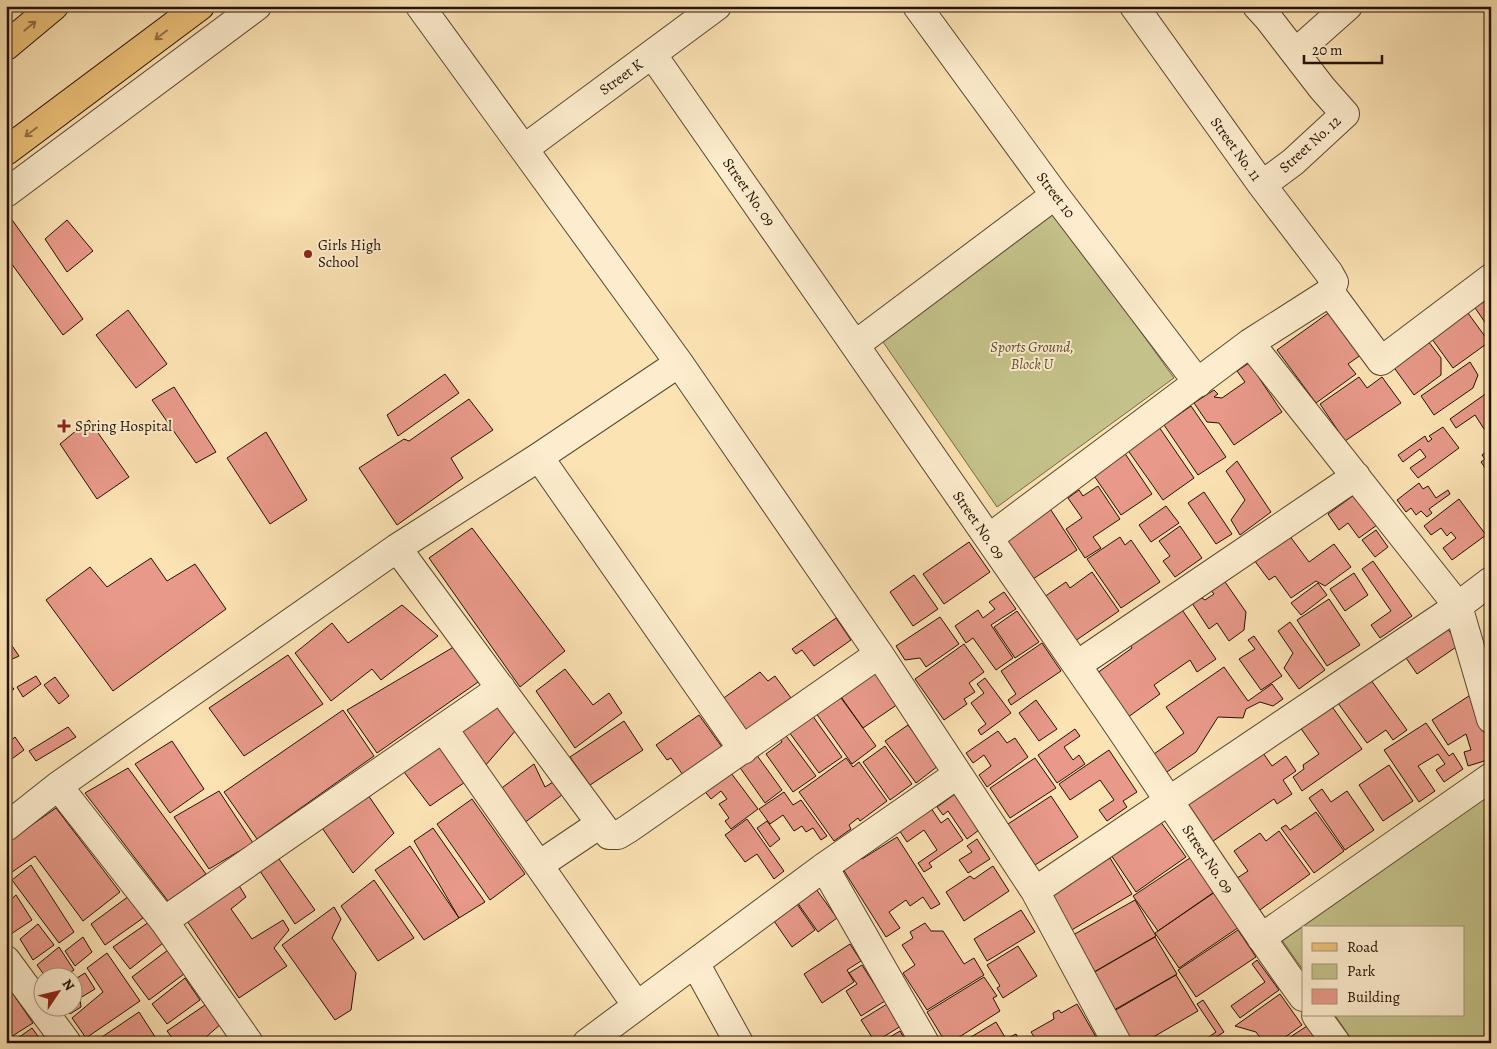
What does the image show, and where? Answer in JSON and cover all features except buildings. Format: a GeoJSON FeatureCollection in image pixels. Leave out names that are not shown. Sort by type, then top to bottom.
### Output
{"type":"FeatureCollection","features":[{"type":"Feature","properties":{"kind":"main road"},"geometry":{"type":"LineString","coordinates":[[6,46],[54,6]]}},
{"type":"Feature","properties":{"kind":"main road"},"geometry":{"type":"LineString","coordinates":[[6,150],[200,6]]}},
{"type":"Feature","properties":{"kind":"street"},"geometry":{"type":"LineString","coordinates":[[6,193],[257,6]]}},
{"type":"Feature","properties":{"kind":"street"},"geometry":{"type":"LineString","coordinates":[[420,6],[525,148],[679,363],[879,654],[1034,891],[1117,1043]]}},
{"type":"Feature","properties":{"kind":"street","name":"Street K"},"geometry":{"type":"LineString","coordinates":[[525,148],[717,6]]}},
{"type":"Feature","properties":{"kind":"street","name":"Street 10"},"geometry":{"type":"LineString","coordinates":[[917,6],[1056,195],[1198,383]]}},
{"type":"Feature","properties":{"kind":"street","name":"Street No. 11"},"geometry":{"type":"LineString","coordinates":[[1134,6],[1262,185],[1329,273],[1334,282],[1330,292]]}},
{"type":"Feature","properties":{"kind":"street","name":"Street No. 12"},"geometry":{"type":"LineString","coordinates":[[1257,6],[1345,114],[1293,162],[1262,185]]}},
{"type":"Feature","properties":{"kind":"street"},"geometry":{"type":"LineString","coordinates":[[1295,54],[1348,6]]}},
{"type":"Feature","properties":{"kind":"street","name":"Street No. 09"},"geometry":{"type":"LineString","coordinates":[[652,54],[1077,665],[1302,996]]}},
{"type":"Feature","properties":{"kind":"street"},"geometry":{"type":"LineString","coordinates":[[855,345],[1056,195]]}},
{"type":"Feature","properties":{"kind":"street"},"geometry":{"type":"LineString","coordinates":[[989,538],[1250,343],[1330,292],[1381,361],[1491,278]]}},
{"type":"Feature","properties":{"kind":"street"},"geometry":{"type":"LineString","coordinates":[[1250,343],[1458,606],[1491,719]]}},
{"type":"Feature","properties":{"kind":"street"},"geometry":{"type":"LineString","coordinates":[[6,827],[58,786],[397,548],[539,457],[679,363]]}},
{"type":"Feature","properties":{"kind":"street"},"geometry":{"type":"LineString","coordinates":[[539,457],[742,750]]}},
{"type":"Feature","properties":{"kind":"street"},"geometry":{"type":"LineString","coordinates":[[1077,665],[1356,476]]}},
{"type":"Feature","properties":{"kind":"street"},"geometry":{"type":"LineString","coordinates":[[397,548],[609,835],[618,835],[879,654]]}},
{"type":"Feature","properties":{"kind":"street"},"geometry":{"type":"LineString","coordinates":[[1034,891],[1458,606],[1491,581]]}},
{"type":"Feature","properties":{"kind":"street"},"geometry":{"type":"LineString","coordinates":[[164,922],[501,688]]}},
{"type":"Feature","properties":{"kind":"street"},"geometry":{"type":"LineString","coordinates":[[443,728],[637,1006]]}},
{"type":"Feature","properties":{"kind":"street"},"geometry":{"type":"LineString","coordinates":[[586,1043],[824,867],[958,774]]}},
{"type":"Feature","properties":{"kind":"street"},"geometry":{"type":"LineString","coordinates":[[1261,938],[1491,777]]}},
{"type":"Feature","properties":{"kind":"street"},"geometry":{"type":"LineString","coordinates":[[58,786],[164,922],[249,1043]]}},
{"type":"Feature","properties":{"kind":"street"},"geometry":{"type":"LineString","coordinates":[[539,865],[600,824]]}},
{"type":"Feature","properties":{"kind":"street"},"geometry":{"type":"LineString","coordinates":[[824,867],[925,1043]]}},
{"type":"Feature","properties":{"kind":"street"},"geometry":{"type":"LineString","coordinates":[[6,960],[67,1043]]}},
{"type":"Feature","properties":{"kind":"street"},"geometry":{"type":"LineString","coordinates":[[695,963],[739,1043]]}},
{"type":"Feature","properties":{"kind":"street"},"geometry":{"type":"LineString","coordinates":[[1317,1016],[1336,1043]]}},
{"type":"Feature","properties":{"kind":"green space","name":"Sports Ground, Block U"},"geometry":{"type":"Polygon","coordinates":[[[1055,213],[1174,378],[997,507],[883,342],[1055,213]]]}},
{"type":"Feature","properties":{"kind":"green space"},"geometry":{"type":"Polygon","coordinates":[[[1491,791],[1491,1043],[1354,1043],[1336,1016],[1464,1016],[1464,926],[1302,926],[1302,969],[1279,936],[1491,791]]]}},
{"type":"Feature","properties":{"kind":"place","name":"Girls High School"},"geometry":{"type":"Point","coordinates":[308,254]}},
{"type":"Feature","properties":{"kind":"place","name":"Spring Hospital"},"geometry":{"type":"Point","coordinates":[64,426]}}]}
